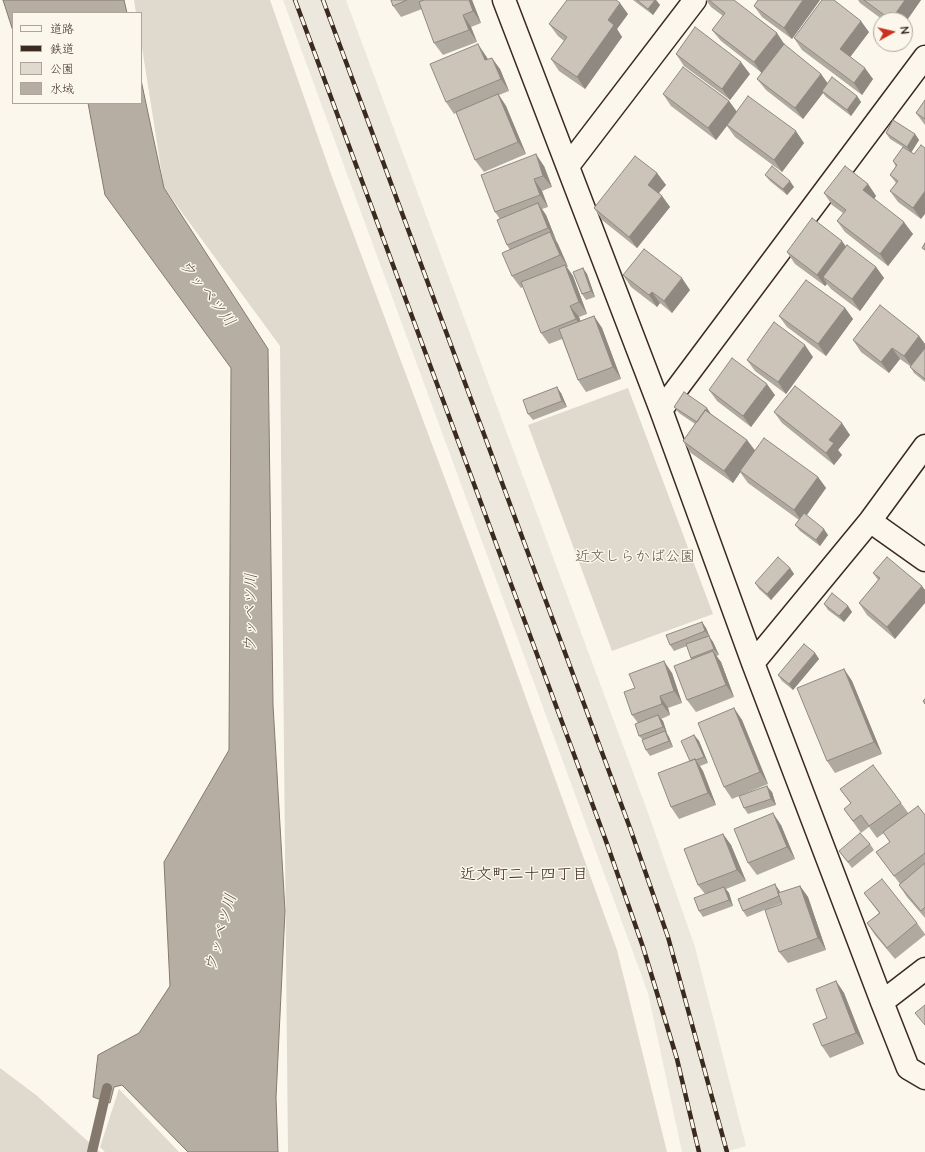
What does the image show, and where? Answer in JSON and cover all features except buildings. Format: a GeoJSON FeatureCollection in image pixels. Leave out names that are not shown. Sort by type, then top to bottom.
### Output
{"type":"FeatureCollection","features":[{"type":"Feature","properties":{"kind":"street"},"geometry":{"type":"LineString","coordinates":[[504,0],[661,410],[753,663],[882,1002],[908,1068],[925,1078]]}},
{"type":"Feature","properties":{"kind":"street"},"geometry":{"type":"LineString","coordinates":[[568,166],[695,0]]}},
{"type":"Feature","properties":{"kind":"street"},"geometry":{"type":"LineString","coordinates":[[661,410],[925,57]]}},
{"type":"Feature","properties":{"kind":"street"},"geometry":{"type":"LineString","coordinates":[[753,663],[870,521],[925,446]]}},
{"type":"Feature","properties":{"kind":"street"},"geometry":{"type":"LineString","coordinates":[[870,521],[925,560]]}},
{"type":"Feature","properties":{"kind":"street"},"geometry":{"type":"LineString","coordinates":[[882,1002],[925,969]]}},
{"type":"Feature","properties":{"kind":"shaded area"},"geometry":{"type":"Polygon","coordinates":[[[283,0],[346,0],[647,810],[695,947],[746,1146],[726,1152],[682,1152],[648,993],[283,0]]]}},
{"type":"Feature","properties":{"kind":"green space"},"geometry":{"type":"Polygon","coordinates":[[[134,0],[270,0],[331,174],[497,618],[617,950],[667,1152],[288,1152],[280,346],[164,188],[142,47],[142,12],[136,12],[134,0]]]}},
{"type":"Feature","properties":{"kind":"green space","name":"近文しらかば公園"},"geometry":{"type":"Polygon","coordinates":[[[628,388],[713,614],[612,651],[528,425],[628,388]]]}},
{"type":"Feature","properties":{"kind":"green space"},"geometry":{"type":"Polygon","coordinates":[[[0,1068],[36,1095],[100,1152],[0,1152],[0,1068]]]}},
{"type":"Feature","properties":{"kind":"green space"},"geometry":{"type":"Polygon","coordinates":[[[119,1089],[179,1152],[105,1152],[100,1147],[119,1089]]]}},
{"type":"Feature","properties":{"kind":"water"},"geometry":{"type":"Polygon","coordinates":[[[3,0],[124,0],[127,12],[12,12],[12,28],[3,0]]]}},
{"type":"Feature","properties":{"kind":"water","name":"ウッペツ川"},"geometry":{"type":"Polygon","coordinates":[[[142,85],[164,188],[268,349],[273,705],[285,911],[276,1098],[278,1152],[188,1152],[122,1085],[114,1087],[110,1103],[93,1097],[98,1055],[139,1033],[170,986],[164,862],[229,750],[231,368],[105,195],[88,104],[142,104],[142,85]]]}},
{"type":"Feature","properties":{"kind":"waterway"},"geometry":{"type":"LineString","coordinates":[[92,1152],[107,1088]]}},
{"type":"Feature","properties":{"kind":"railway"},"geometry":{"type":"LineString","coordinates":[[295,0],[606,841],[643,947],[677,1059],[699,1152]]}},
{"type":"Feature","properties":{"kind":"railway"},"geometry":{"type":"LineString","coordinates":[[323,0],[630,828],[668,937],[727,1152]]}},
{"type":"Feature","properties":{"kind":"district","name":"近文町二十四丁目"},"geometry":{"type":"Point","coordinates":[524,876]}}]}
